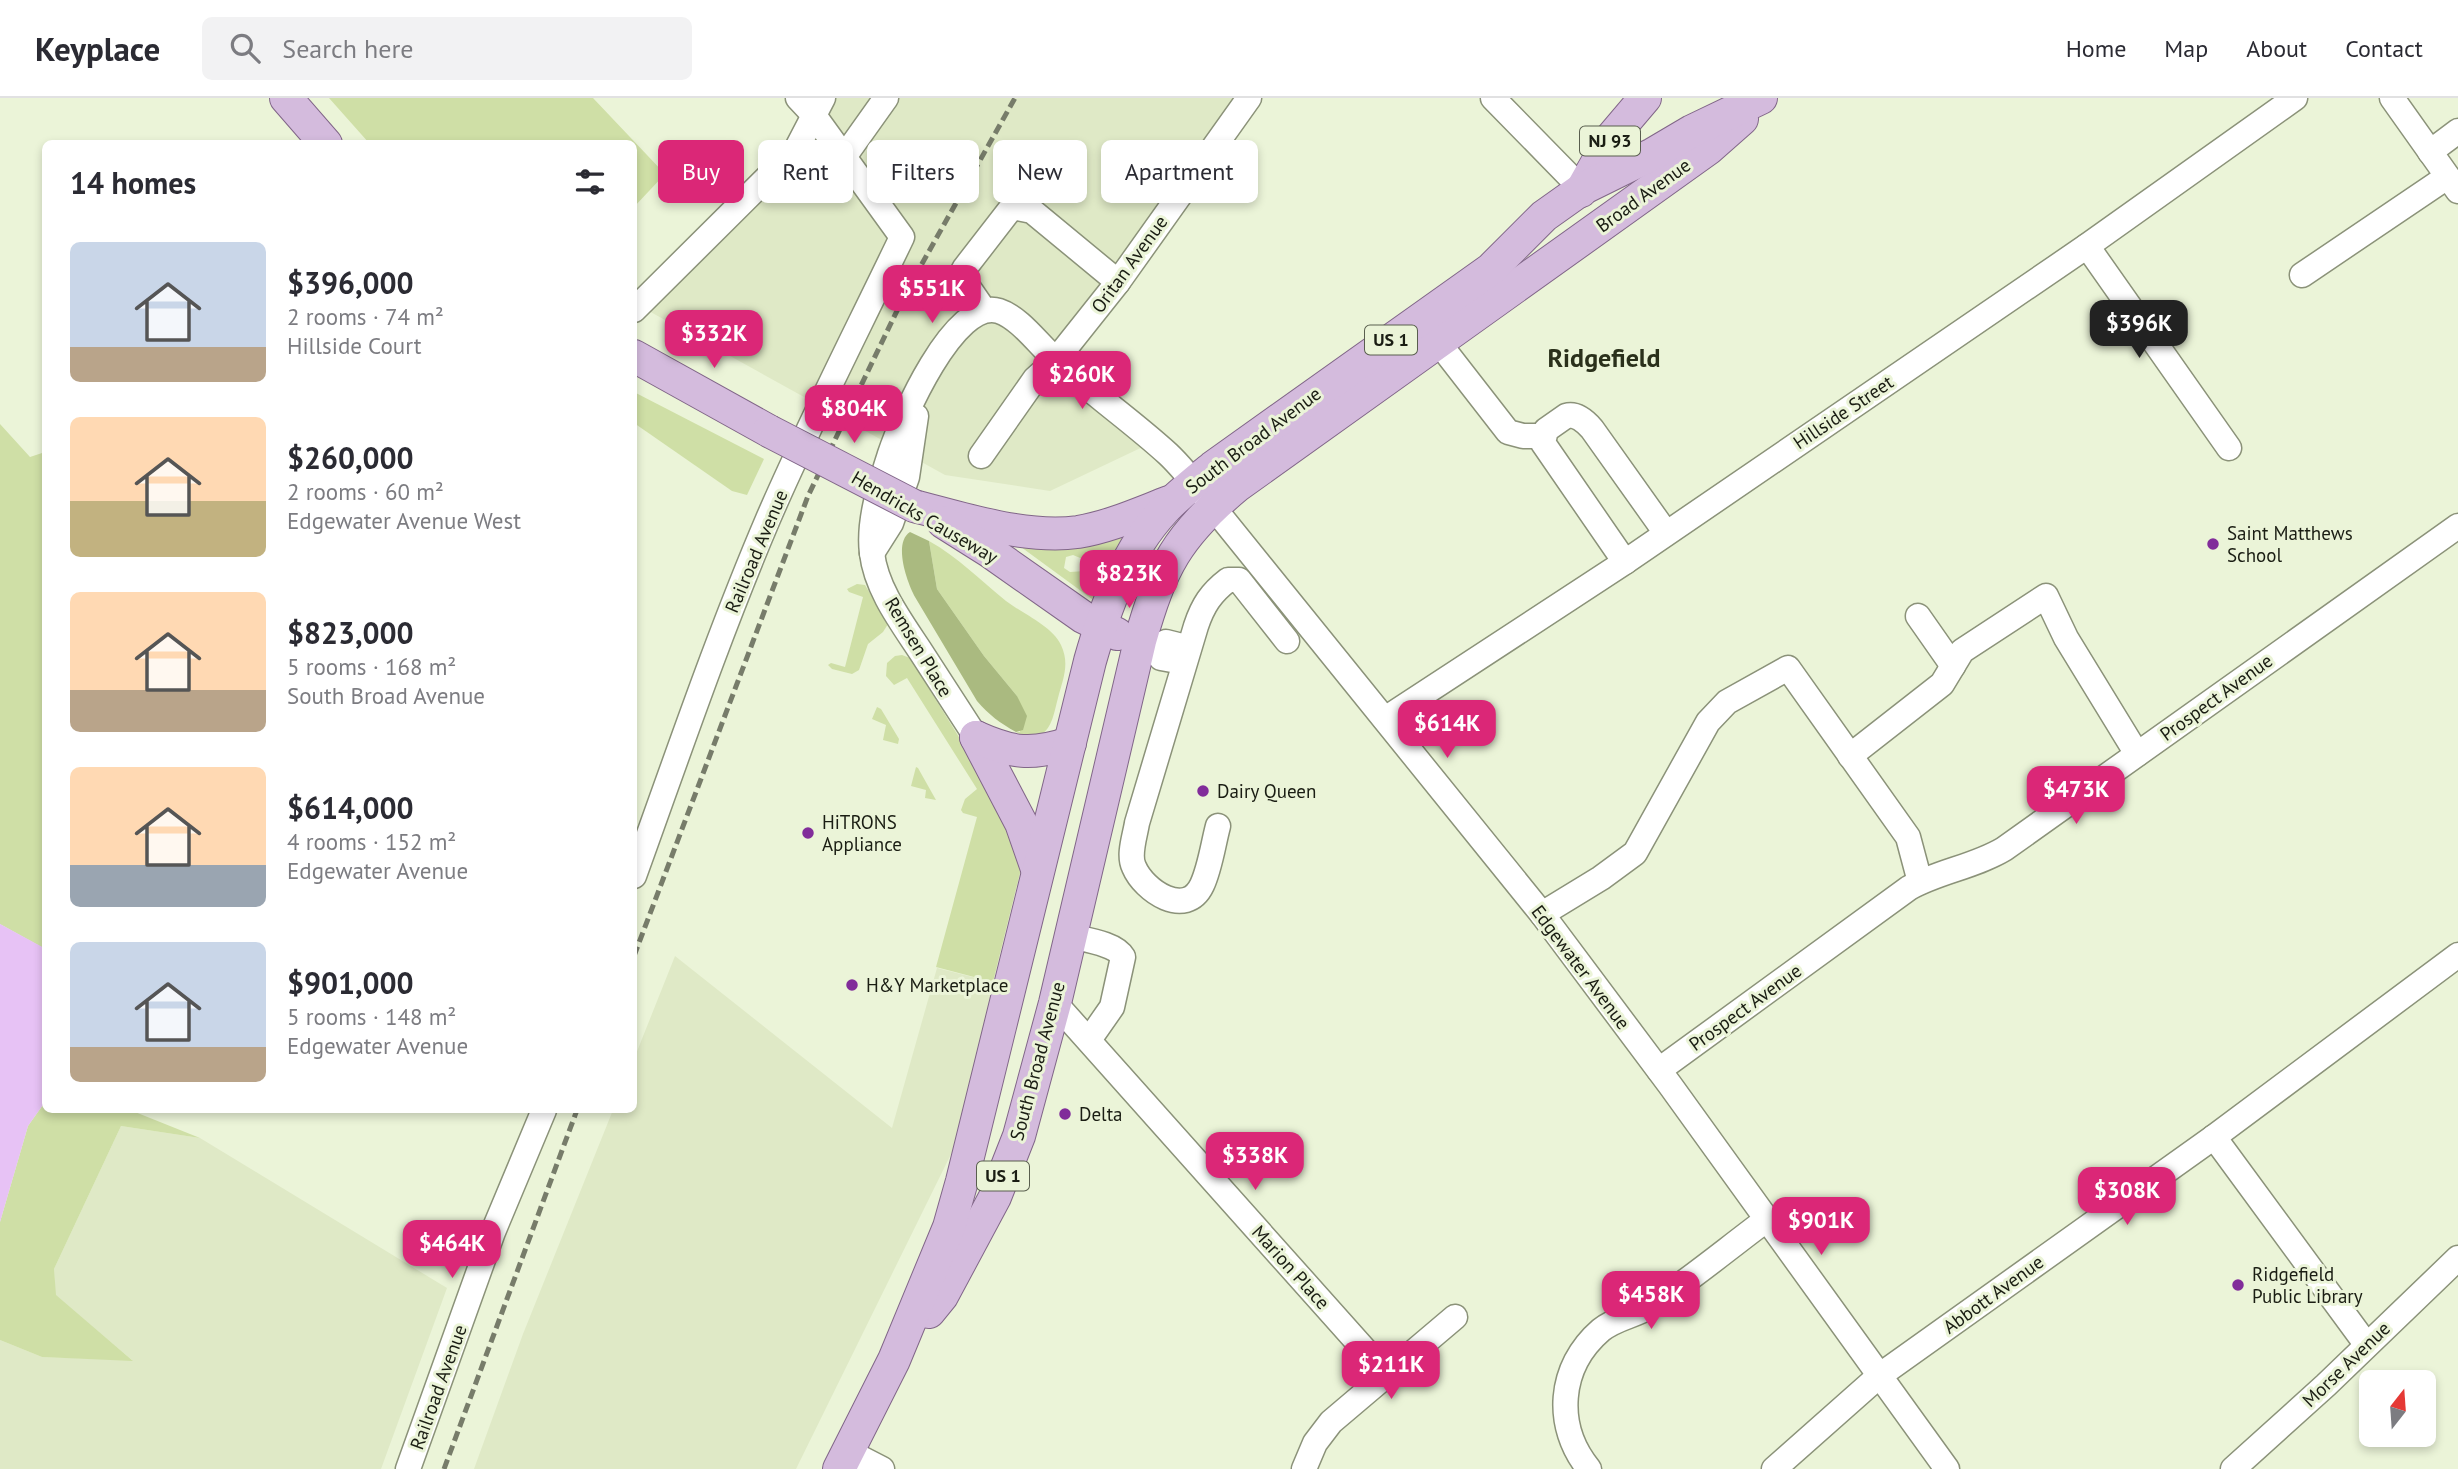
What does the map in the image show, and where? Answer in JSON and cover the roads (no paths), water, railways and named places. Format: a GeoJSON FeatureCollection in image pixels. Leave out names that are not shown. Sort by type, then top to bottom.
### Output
{"type":"FeatureCollection","features":[{"type":"Feature","properties":{"kind":"main road"},"geometry":{"type":"LineString","coordinates":[[286,98],[323,140]]}},
{"type":"Feature","properties":{"kind":"main road","name":"NJ 93"},"geometry":{"type":"LineString","coordinates":[[1582,189],[1611,138],[1645,98]]}},
{"type":"Feature","properties":{"kind":"main road","name":"Broad Avenue"},"geometry":{"type":"LineString","coordinates":[[1582,189],[1761,98]]}},
{"type":"Feature","properties":{"kind":"main road","name":"Broad Avenue"},"geometry":{"type":"LineString","coordinates":[[1514,286],[1708,149],[1767,98]]}},
{"type":"Feature","properties":{"kind":"main road"},"geometry":{"type":"LineString","coordinates":[[1514,286],[1555,237],[1582,189]]}},
{"type":"Feature","properties":{"kind":"main road","name":"South Broad Avenue"},"geometry":{"type":"LineString","coordinates":[[894,1360],[955,1206],[1037,869],[1100,627],[1116,586],[1133,555],[1155,520],[1183,491],[1224,458],[1492,268],[1544,216],[1582,189]]}},
{"type":"Feature","properties":{"kind":"main road","name":"South Broad Avenue"},"geometry":{"type":"LineString","coordinates":[[894,1360],[942,1296],[995,1197],[1019,1136],[1055,1003],[1099,814],[1148,644],[1156,589],[1171,557],[1184,538],[1237,486],[1514,286]]}},
{"type":"Feature","properties":{"kind":"main road","name":"Hendricks Causeway"},"geometry":{"type":"LineString","coordinates":[[637,358],[964,535],[1100,627],[1148,644]]}},
{"type":"Feature","properties":{"kind":"main road"},"geometry":{"type":"LineString","coordinates":[[914,506],[1018,531],[1077,532],[1123,519],[1183,491]]}},
{"type":"Feature","properties":{"kind":"main road"},"geometry":{"type":"LineString","coordinates":[[976,737],[1012,750],[1031,753],[1070,743]]}},
{"type":"Feature","properties":{"kind":"main road"},"geometry":{"type":"LineString","coordinates":[[976,737],[1021,823],[1037,869]]}},
{"type":"Feature","properties":{"kind":"main road"},"geometry":{"type":"LineString","coordinates":[[1016,960],[1028,987],[1055,1003]]}},
{"type":"Feature","properties":{"kind":"main road","name":"US 1"},"geometry":{"type":"LineString","coordinates":[[843,1460],[894,1360]]}},
{"type":"Feature","properties":{"kind":"street"},"geometry":{"type":"LineString","coordinates":[[853,144],[886,98]]}},
{"type":"Feature","properties":{"kind":"street","name":"Oritan Avenue"},"geometry":{"type":"LineString","coordinates":[[981,456],[1035,379],[1056,360],[1118,282],[1249,98]]}},
{"type":"Feature","properties":{"kind":"street"},"geometry":{"type":"LineString","coordinates":[[1493,98],[1582,189]]}},
{"type":"Feature","properties":{"kind":"street","name":"Hillside Street"},"geometry":{"type":"LineString","coordinates":[[1385,719],[1659,524],[2087,246],[2295,98]]}},
{"type":"Feature","properties":{"kind":"street"},"geometry":{"type":"LineString","coordinates":[[2302,275],[2453,184],[2392,98]]}},
{"type":"Feature","properties":{"kind":"street"},"geometry":{"type":"LineString","coordinates":[[811,103],[834,140]]}},
{"type":"Feature","properties":{"kind":"street"},"geometry":{"type":"LineString","coordinates":[[637,307],[797,148],[811,103]]}},
{"type":"Feature","properties":{"kind":"street"},"geometry":{"type":"LineString","coordinates":[[2430,152],[2458,131]]}},
{"type":"Feature","properties":{"kind":"street","name":"Railroad Avenue"},"geometry":{"type":"LineString","coordinates":[[637,868],[728,619],[768,520],[902,237],[853,169]]}},
{"type":"Feature","properties":{"kind":"street"},"geometry":{"type":"LineString","coordinates":[[984,310],[964,281],[964,269],[1012,206],[1032,211],[1118,282]]}},
{"type":"Feature","properties":{"kind":"street"},"geometry":{"type":"LineString","coordinates":[[2087,246],[2229,448]]}},
{"type":"Feature","properties":{"kind":"street","name":"Edgewater Avenue"},"geometry":{"type":"LineString","coordinates":[[984,310],[998,310],[1012,317],[1056,360],[1171,457],[1183,491],[1213,507],[1542,914],[1659,1070],[1947,1469]]}},
{"type":"Feature","properties":{"kind":"street","name":"Remsen Place"},"geometry":{"type":"LineString","coordinates":[[976,737],[890,602],[872,553],[874,513],[886,467],[921,384],[961,324],[984,310]]}},
{"type":"Feature","properties":{"kind":"street"},"geometry":{"type":"LineString","coordinates":[[1438,342],[1508,432],[1538,436],[1570,415],[1586,422],[1659,524]]}},
{"type":"Feature","properties":{"kind":"street"},"geometry":{"type":"LineString","coordinates":[[1538,436],[1618,553]]}},
{"type":"Feature","properties":{"kind":"street","name":"Prospect Avenue"},"geometry":{"type":"LineString","coordinates":[[1659,1070],[1920,882],[1977,862],[2004,849],[2458,526]]}},
{"type":"Feature","properties":{"kind":"street"},"geometry":{"type":"LineString","coordinates":[[1217,826],[1202,887],[1191,897],[1178,902],[1165,899],[1148,885],[1134,867],[1132,855],[1137,823],[1185,656],[1201,610],[1211,593],[1228,580],[1239,580],[1287,641]]}},
{"type":"Feature","properties":{"kind":"street"},"geometry":{"type":"LineString","coordinates":[[1850,756],[1942,684],[1962,651],[2046,596],[2066,638],[2137,754]]}},
{"type":"Feature","properties":{"kind":"street"},"geometry":{"type":"LineString","coordinates":[[1918,615],[1953,666]]}},
{"type":"Feature","properties":{"kind":"street"},"geometry":{"type":"LineString","coordinates":[[1148,644],[1161,658],[1172,660],[1185,656]]}},
{"type":"Feature","properties":{"kind":"street"},"geometry":{"type":"LineString","coordinates":[[1542,914],[1601,878],[1635,853],[1709,722],[1727,702],[1788,668],[1908,837],[1920,882]]}},
{"type":"Feature","properties":{"kind":"street"},"geometry":{"type":"LineString","coordinates":[[1099,814],[1137,823]]}},
{"type":"Feature","properties":{"kind":"street"},"geometry":{"type":"LineString","coordinates":[[1069,936],[1110,947],[1123,957],[1112,1007],[1089,1040]]}},
{"type":"Feature","properties":{"kind":"street","name":"Abbott Avenue"},"geometry":{"type":"LineString","coordinates":[[1774,1469],[1879,1376],[2214,1137],[2458,956]]}},
{"type":"Feature","properties":{"kind":"street","name":"Marion Place"},"geometry":{"type":"LineString","coordinates":[[1055,1003],[1387,1375]]}},
{"type":"Feature","properties":{"kind":"street","name":"Railroad Avenue"},"geometry":{"type":"LineString","coordinates":[[408,1469],[493,1232],[543,1113]]}},
{"type":"Feature","properties":{"kind":"street"},"geometry":{"type":"LineString","coordinates":[[2214,1137],[2366,1344]]}},
{"type":"Feature","properties":{"kind":"street"},"geometry":{"type":"LineString","coordinates":[[1589,1469],[1576,1453],[1569,1436],[1565,1413],[1573,1367],[1585,1347],[1602,1329],[1619,1318],[1647,1308],[1766,1220]]}},
{"type":"Feature","properties":{"kind":"street","name":"Morse Avenue"},"geometry":{"type":"LineString","coordinates":[[2233,1469],[2326,1385],[2458,1258]]}},
{"type":"Feature","properties":{"kind":"street"},"geometry":{"type":"LineString","coordinates":[[1304,1469],[1325,1428],[1455,1317]]}},
{"type":"Feature","properties":{"kind":"street"},"geometry":{"type":"LineString","coordinates":[[843,1460],[882,1469]]}},
{"type":"Feature","properties":{"kind":"railway"},"geometry":{"type":"LineString","coordinates":[[637,948],[808,496],[905,294],[1015,98]]}},
{"type":"Feature","properties":{"kind":"railway"},"geometry":{"type":"LineString","coordinates":[[444,1469],[576,1113]]}},
{"type":"Feature","properties":{"kind":"place","name":"Saint Matthews School"},"geometry":{"type":"Point","coordinates":[2213,544]}},
{"type":"Feature","properties":{"kind":"place","name":"Dairy Queen"},"geometry":{"type":"Point","coordinates":[1203,791]}},
{"type":"Feature","properties":{"kind":"place","name":"HiTRONS Appliance"},"geometry":{"type":"Point","coordinates":[808,833]}},
{"type":"Feature","properties":{"kind":"place","name":"H&Y Marketplace"},"geometry":{"type":"Point","coordinates":[852,985]}},
{"type":"Feature","properties":{"kind":"place","name":"Delta"},"geometry":{"type":"Point","coordinates":[1065,1114]}},
{"type":"Feature","properties":{"kind":"place","name":"Ridgefield Public Library"},"geometry":{"type":"Point","coordinates":[2238,1285]}},
{"type":"Feature","properties":{"kind":"district","name":"Ridgefield"},"geometry":{"type":"Point","coordinates":[1604,358]}}]}
